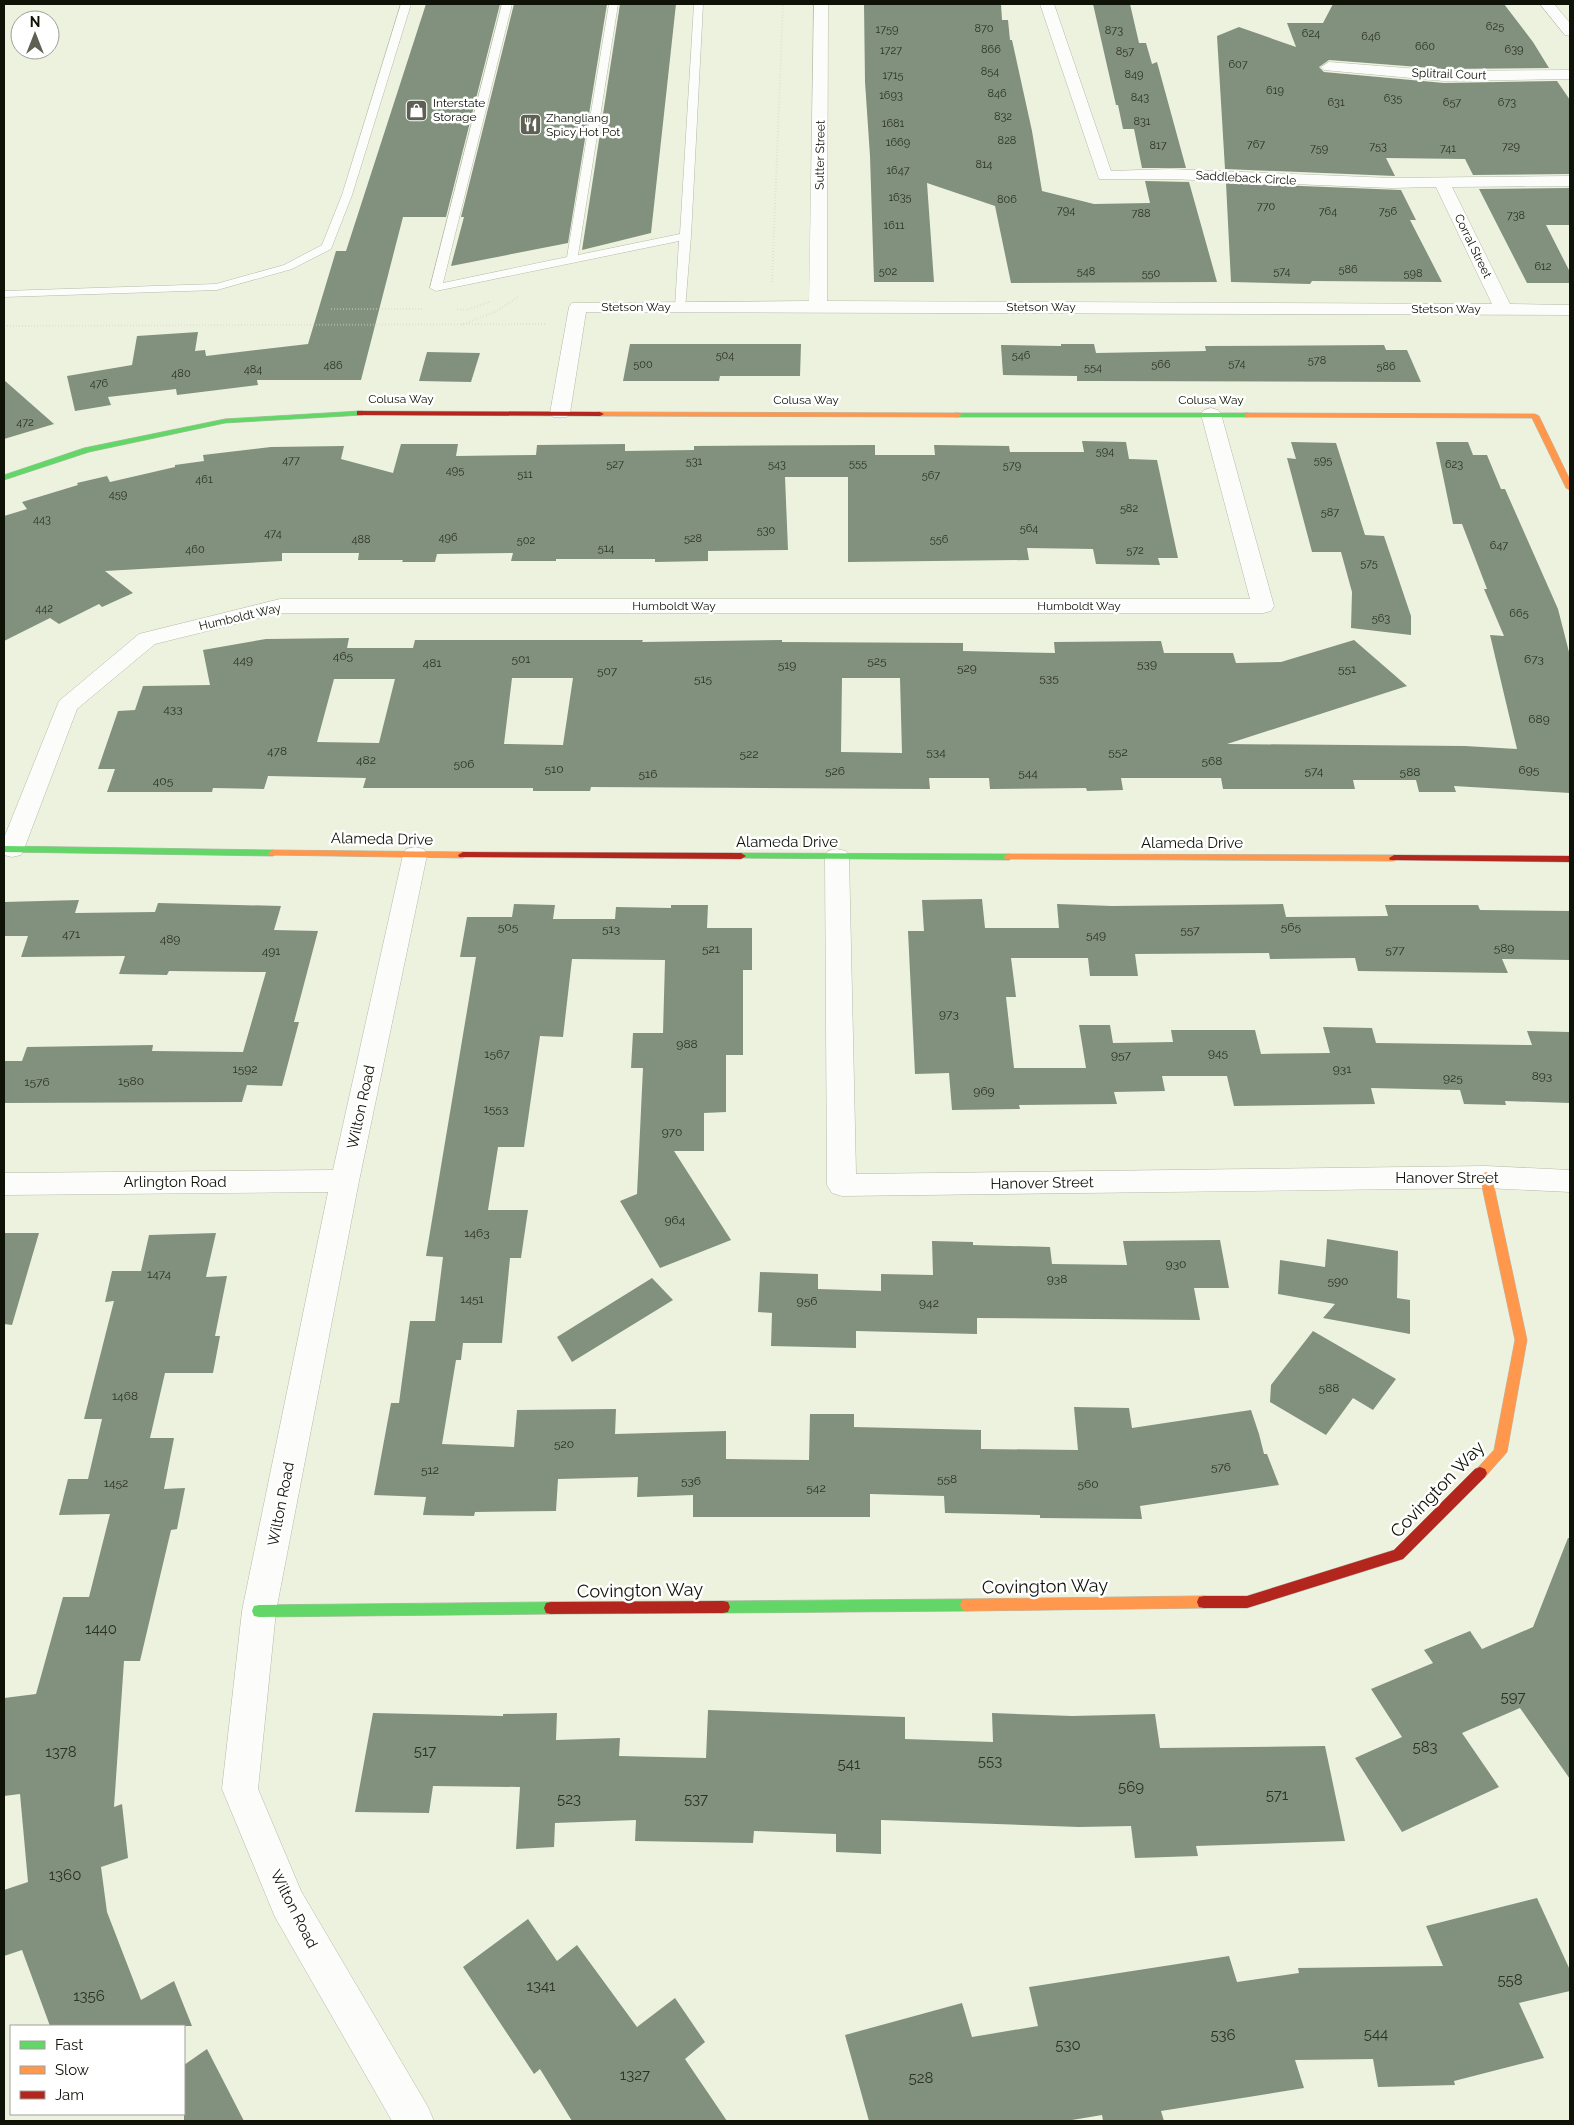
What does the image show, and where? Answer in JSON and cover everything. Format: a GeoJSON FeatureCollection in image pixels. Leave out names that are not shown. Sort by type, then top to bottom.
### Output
{"type":"FeatureCollection","features":[{"type":"Feature","properties":{"kind":"street","name":"Sutter Street"},"geometry":{"type":"LineString","coordinates":[[818,306],[821,4]]}},
{"type":"Feature","properties":{"kind":"street","name":"Saddleback Circle"},"geometry":{"type":"LineString","coordinates":[[1047,4],[1104,176],[1170,174],[1246,176],[1303,181],[1442,183],[1570,181]]}},
{"type":"Feature","properties":{"kind":"street"},"geometry":{"type":"LineString","coordinates":[[1547,4],[1570,32]]}},
{"type":"Feature","properties":{"kind":"street","name":"Splitrail Court"},"geometry":{"type":"LineString","coordinates":[[1329,67],[1444,76],[1570,75]]}},
{"type":"Feature","properties":{"kind":"street","name":"Corral Street"},"geometry":{"type":"LineString","coordinates":[[1442,183],[1504,310]]}},
{"type":"Feature","properties":{"kind":"street","name":"Stetson Way"},"geometry":{"type":"LineString","coordinates":[[576,315],[681,307],[818,306],[1570,310]]}},
{"type":"Feature","properties":{"kind":"street"},"geometry":{"type":"LineString","coordinates":[[560,413],[576,315]]}},
{"type":"Feature","properties":{"kind":"street","name":"Colusa Way"},"geometry":{"type":"LineString","coordinates":[[4,478],[87,450],[225,421],[364,413],[1535,416],[1570,488]]}},
{"type":"Feature","properties":{"kind":"street","name":"Humboldt Way"},"geometry":{"type":"LineString","coordinates":[[8,849],[67,706],[147,639],[280,606],[1263,606],[1211,414]]}},
{"type":"Feature","properties":{"kind":"street","name":"Alameda Drive"},"geometry":{"type":"LineString","coordinates":[[8,849],[415,855],[1570,859]]}},
{"type":"Feature","properties":{"kind":"street","name":"Wilton Road"},"geometry":{"type":"LineString","coordinates":[[414,2121],[288,1904],[240,1789],[259,1611],[345,1181],[415,855]]}},
{"type":"Feature","properties":{"kind":"street","name":"Hanover Street"},"geometry":{"type":"LineString","coordinates":[[837,857],[842,1185],[1486,1178],[1570,1181]]}},
{"type":"Feature","properties":{"kind":"street","name":"Covington Way"},"geometry":{"type":"LineString","coordinates":[[259,1611],[1247,1602],[1398,1554],[1500,1452],[1521,1340],[1486,1178]]}},
{"type":"Feature","properties":{"kind":"street","name":"Arlington Road"},"geometry":{"type":"LineString","coordinates":[[4,1184],[345,1181]]}},
{"type":"Feature","properties":{"kind":"lane"},"geometry":{"type":"LineString","coordinates":[[4,294],[217,287],[288,267],[326,246],[347,195],[406,4]]}},
{"type":"Feature","properties":{"kind":"lane"},"geometry":{"type":"LineString","coordinates":[[507,4],[436,288],[686,236]]}},
{"type":"Feature","properties":{"kind":"lane"},"geometry":{"type":"LineString","coordinates":[[572,260],[613,4]]}},
{"type":"Feature","properties":{"kind":"lane"},"geometry":{"type":"LineString","coordinates":[[681,307],[699,4]]}},
{"type":"Feature","properties":{"kind":"path"},"geometry":{"type":"LineString","coordinates":[[4,326],[576,315]]}},
{"type":"Feature","properties":{"kind":"building"},"geometry":{"type":"Polygon","coordinates":[[[426,4],[500,4],[446,217],[403,217],[361,380],[257,380],[258,385],[177,395],[176,389],[108,397],[111,405],[75,411],[67,376],[132,365],[137,336],[198,332],[195,351],[205,350],[206,356],[308,344],[336,251],[346,251],[426,4]]]}},
{"type":"Feature","properties":{"kind":"building","name":"Zhangliang Spicy Hot Pot"},"geometry":{"type":"Polygon","coordinates":[[[514,4],[607,4],[568,243],[451,266],[464,217],[461,217],[514,4]]]}},
{"type":"Feature","properties":{"kind":"building"},"geometry":{"type":"Polygon","coordinates":[[[620,4],[676,4],[651,233],[582,250],[620,4]]]}},
{"type":"Feature","properties":{"kind":"building"},"geometry":{"type":"Polygon","coordinates":[[[864,4],[1001,4],[1002,20],[1008,20],[1010,40],[1012,40],[1032,131],[1042,191],[1094,204],[1150,203],[1145,181],[1189,182],[1217,282],[1011,283],[995,206],[927,183],[934,282],[874,282],[870,156],[865,82],[864,4]]]}},
{"type":"Feature","properties":{"kind":"building"},"geometry":{"type":"Polygon","coordinates":[[[1093,4],[1130,4],[1139,43],[1146,43],[1152,64],[1157,62],[1186,168],[1142,168],[1134,129],[1123,129],[1093,4]]]}},
{"type":"Feature","properties":{"kind":"building"},"geometry":{"type":"Polygon","coordinates":[[[1333,4],[1504,4],[1533,42],[1549,68],[1444,69],[1329,60],[1319,67],[1324,72],[1444,83],[1557,81],[1570,100],[1570,174],[1473,175],[1465,159],[1386,158],[1395,176],[1225,169],[1217,36],[1239,27],[1296,47],[1287,23],[1323,23],[1333,4]]]}},
{"type":"Feature","properties":{"kind":"building"},"geometry":{"type":"Polygon","coordinates":[[[1226,183],[1401,190],[1416,220],[1410,220],[1442,282],[1312,281],[1310,284],[1231,282],[1226,183]]]}},
{"type":"Feature","properties":{"kind":"building"},"geometry":{"type":"Polygon","coordinates":[[[1570,188],[1570,225],[1546,225],[1570,272],[1570,283],[1527,283],[1479,189],[1570,188]]]}},
{"type":"Feature","properties":{"kind":"building"},"geometry":{"type":"Polygon","coordinates":[[[630,344],[801,344],[800,376],[720,376],[719,381],[623,381],[630,344]]]}},
{"type":"Feature","properties":{"kind":"building"},"geometry":{"type":"Polygon","coordinates":[[[1061,344],[1094,344],[1096,353],[1206,351],[1205,346],[1384,345],[1386,350],[1407,350],[1421,382],[1077,381],[1077,376],[1003,375],[1001,345],[1061,346],[1061,344]]]}},
{"type":"Feature","properties":{"kind":"building"},"geometry":{"type":"Polygon","coordinates":[[[427,352],[480,353],[471,382],[419,381],[427,352]]]}},
{"type":"Feature","properties":{"kind":"building"},"geometry":{"type":"Polygon","coordinates":[[[4,380],[54,424],[4,439],[4,380]]]}},
{"type":"Feature","properties":{"kind":"building"},"geometry":{"type":"Polygon","coordinates":[[[1082,441],[1126,442],[1129,459],[1157,460],[1178,558],[1158,558],[1160,565],[1096,564],[1093,549],[1027,548],[1029,560],[848,562],[848,477],[785,477],[788,550],[708,551],[708,561],[655,562],[655,559],[511,561],[513,553],[437,554],[435,562],[402,562],[403,560],[358,560],[359,553],[282,553],[282,561],[105,571],[133,593],[102,607],[99,604],[59,624],[50,618],[4,641],[4,516],[27,509],[22,502],[78,485],[77,483],[107,476],[110,482],[175,467],[175,465],[204,461],[203,455],[271,447],[344,446],[341,459],[393,473],[401,444],[458,444],[456,456],[536,455],[537,445],[625,444],[625,451],[694,450],[694,446],[875,445],[875,455],[935,455],[934,445],[1009,446],[1010,452],[1084,452],[1082,441]]]}},
{"type":"Feature","properties":{"kind":"building"},"geometry":{"type":"Polygon","coordinates":[[[1291,442],[1336,443],[1365,535],[1384,536],[1411,616],[1411,635],[1351,628],[1352,592],[1341,552],[1312,552],[1287,458],[1296,459],[1291,442]]]}},
{"type":"Feature","properties":{"kind":"building"},"geometry":{"type":"Polygon","coordinates":[[[1436,442],[1468,442],[1473,455],[1487,455],[1501,489],[1505,489],[1558,609],[1570,656],[1570,793],[1454,786],[1456,792],[1419,792],[1416,780],[1353,780],[1355,789],[1223,789],[1221,778],[1121,778],[1123,790],[1087,791],[1086,788],[990,789],[989,778],[929,778],[930,789],[591,787],[590,791],[533,791],[533,788],[363,788],[366,778],[268,776],[264,789],[213,788],[212,792],[107,792],[115,769],[98,769],[118,711],[135,710],[143,686],[210,685],[203,650],[266,639],[349,638],[347,648],[413,648],[415,640],[643,640],[642,642],[782,640],[782,642],[963,643],[963,651],[1055,653],[1054,642],[1161,641],[1164,653],[1233,653],[1236,663],[1281,662],[1354,640],[1407,686],[1227,744],[1465,746],[1517,749],[1490,635],[1504,636],[1484,589],[1487,589],[1462,524],[1453,524],[1436,442]],[[512,678],[504,744],[563,745],[573,678],[512,678]],[[842,678],[841,752],[902,753],[900,678],[842,678]],[[334,679],[317,742],[379,743],[395,679],[334,679]]]}},
{"type":"Feature","properties":{"kind":"building"},"geometry":{"type":"Polygon","coordinates":[[[982,899],[985,928],[1059,928],[1057,904],[1112,906],[1283,904],[1286,917],[1388,916],[1385,905],[1478,905],[1480,910],[1570,911],[1570,960],[1502,959],[1508,973],[1358,971],[1355,958],[1270,959],[1269,953],[1135,954],[1138,976],[1090,976],[1088,958],[1011,958],[1016,997],[1006,997],[1014,1068],[1086,1068],[1079,1025],[1110,1025],[1113,1043],[1173,1042],[1171,1030],[1255,1030],[1261,1054],[1330,1053],[1323,1027],[1372,1028],[1376,1043],[1532,1045],[1527,1031],[1570,1032],[1570,1103],[1505,1101],[1506,1105],[1464,1104],[1460,1090],[1371,1088],[1375,1104],[1234,1106],[1227,1076],[1162,1076],[1165,1091],[1114,1092],[1117,1104],[1019,1105],[1020,1109],[952,1110],[949,1073],[915,1074],[908,931],[924,931],[922,900],[982,899]]]}},
{"type":"Feature","properties":{"kind":"building"},"geometry":{"type":"Polygon","coordinates":[[[79,900],[75,913],[155,912],[158,903],[281,906],[274,930],[318,931],[294,1022],[299,1022],[282,1086],[247,1085],[242,1102],[4,1103],[4,1061],[22,1061],[27,1047],[153,1045],[152,1051],[243,1052],[266,972],[169,971],[167,975],[119,974],[125,956],[21,957],[28,936],[4,936],[4,902],[79,900]]]}},
{"type":"Feature","properties":{"kind":"building"},"geometry":{"type":"Polygon","coordinates":[[[514,904],[555,905],[553,919],[615,919],[616,907],[671,908],[671,905],[708,905],[707,928],[752,928],[752,970],[743,970],[743,1055],[726,1055],[726,1112],[704,1113],[704,1151],[674,1151],[731,1240],[660,1268],[620,1201],[637,1194],[643,1068],[631,1068],[633,1033],[663,1033],[665,960],[572,959],[563,1037],[540,1036],[524,1147],[498,1147],[488,1210],[528,1210],[521,1258],[510,1258],[502,1343],[463,1343],[461,1360],[456,1360],[442,1444],[514,1447],[517,1410],[616,1409],[615,1434],[726,1431],[726,1459],[809,1460],[810,1414],[854,1414],[854,1427],[981,1430],[981,1449],[1078,1450],[1074,1407],[1129,1408],[1132,1428],[1251,1410],[1264,1454],[1267,1454],[1279,1485],[1140,1506],[1142,1519],[1040,1518],[1040,1515],[945,1513],[944,1496],[870,1494],[870,1517],[693,1517],[693,1495],[637,1497],[638,1477],[558,1479],[556,1511],[475,1512],[474,1516],[423,1515],[426,1497],[374,1495],[391,1403],[399,1403],[410,1321],[435,1321],[443,1257],[426,1256],[476,957],[460,957],[467,917],[512,917],[514,904]]]}},
{"type":"Feature","properties":{"kind":"building"},"geometry":{"type":"Polygon","coordinates":[[[4,1233],[39,1233],[12,1325],[4,1324],[4,1233]]]}},
{"type":"Feature","properties":{"kind":"building"},"geometry":{"type":"Polygon","coordinates":[[[216,1233],[206,1277],[227,1276],[215,1336],[220,1336],[213,1373],[165,1373],[150,1438],[174,1438],[164,1489],[185,1488],[177,1529],[171,1530],[140,1661],[124,1661],[114,1807],[122,1804],[128,1858],[101,1867],[107,1912],[141,2000],[174,1981],[192,2026],[50,2025],[22,1950],[4,1956],[4,1890],[28,1882],[20,1794],[4,1796],[4,1698],[36,1694],[63,1597],[89,1597],[110,1514],[59,1515],[68,1479],[88,1479],[102,1419],[84,1419],[114,1301],[105,1302],[112,1271],[141,1271],[149,1235],[216,1233]]]}},
{"type":"Feature","properties":{"kind":"building"},"geometry":{"type":"Polygon","coordinates":[[[1327,1239],[1398,1251],[1397,1298],[1410,1300],[1410,1334],[1323,1318],[1335,1304],[1278,1294],[1280,1260],[1325,1267],[1327,1239]]]}},
{"type":"Feature","properties":{"kind":"building"},"geometry":{"type":"Polygon","coordinates":[[[1220,1240],[1229,1288],[1194,1288],[1200,1320],[977,1318],[977,1334],[856,1331],[856,1348],[771,1346],[772,1313],[758,1312],[760,1272],[818,1274],[818,1289],[881,1291],[881,1274],[933,1275],[932,1241],[973,1242],[973,1245],[1050,1247],[1052,1264],[1127,1265],[1123,1241],[1220,1240]]]}},
{"type":"Feature","properties":{"kind":"building"},"geometry":{"type":"Polygon","coordinates":[[[652,1278],[673,1300],[572,1362],[557,1337],[652,1278]]]}},
{"type":"Feature","properties":{"kind":"building"},"geometry":{"type":"Polygon","coordinates":[[[1313,1331],[1396,1379],[1373,1410],[1353,1398],[1326,1435],[1270,1402],[1271,1385],[1313,1331]]]}},
{"type":"Feature","properties":{"kind":"building"},"geometry":{"type":"Polygon","coordinates":[[[1568,1538],[1570,1538],[1570,1779],[1520,1708],[1462,1733],[1499,1787],[1402,1832],[1355,1758],[1402,1737],[1371,1689],[1433,1663],[1424,1650],[1470,1631],[1482,1649],[1533,1627],[1568,1538]]]}},
{"type":"Feature","properties":{"kind":"building"},"geometry":{"type":"Polygon","coordinates":[[[708,1710],[905,1717],[905,1739],[993,1742],[992,1713],[1072,1716],[1155,1714],[1160,1748],[1325,1746],[1345,1841],[1196,1846],[1198,1856],[1135,1858],[1131,1826],[1079,1827],[881,1820],[881,1854],[836,1852],[836,1834],[754,1831],[753,1843],[635,1841],[636,1820],[555,1823],[554,1847],[516,1849],[520,1787],[433,1786],[429,1813],[355,1812],[373,1713],[503,1716],[503,1714],[557,1713],[556,1740],[620,1738],[619,1756],[706,1758],[708,1710]]]}},
{"type":"Feature","properties":{"kind":"building"},"geometry":{"type":"Polygon","coordinates":[[[1537,1898],[1570,1970],[1570,1991],[1519,2003],[1544,2058],[1454,2081],[1455,2085],[1378,2087],[1373,2059],[1295,2060],[1304,2088],[1161,2111],[1164,2121],[1103,2121],[1102,2115],[1066,2121],[869,2121],[845,2035],[962,2003],[972,2037],[1038,2026],[1029,1987],[1229,1956],[1237,1982],[1299,1973],[1298,1968],[1443,1966],[1426,1926],[1537,1898]]]}},
{"type":"Feature","properties":{"kind":"building"},"geometry":{"type":"Polygon","coordinates":[[[528,1919],[557,1961],[577,1945],[637,2027],[675,1998],[705,2042],[685,2059],[727,2121],[572,2121],[540,2069],[534,2074],[463,1967],[528,1919]]]}},
{"type":"Feature","properties":{"kind":"building"},"geometry":{"type":"Polygon","coordinates":[[[207,2049],[244,2121],[184,2121],[185,2064],[207,2049]]]}},
{"type":"Feature","properties":{"kind":"traffic: fast"},"geometry":{"type":"LineString","coordinates":[[4,478],[87,450],[225,421],[360,413]]}},
{"type":"Feature","properties":{"kind":"traffic: fast"},"geometry":{"type":"LineString","coordinates":[[958,415],[1248,415]]}},
{"type":"Feature","properties":{"kind":"traffic: fast"},"geometry":{"type":"LineString","coordinates":[[4,849],[273,853]]}},
{"type":"Feature","properties":{"kind":"traffic: fast"},"geometry":{"type":"LineString","coordinates":[[741,856],[1009,857]]}},
{"type":"Feature","properties":{"kind":"traffic: fast"},"geometry":{"type":"LineString","coordinates":[[723,1607],[967,1605]]}},
{"type":"Feature","properties":{"kind":"traffic: fast"},"geometry":{"type":"LineString","coordinates":[[259,1611],[551,1608]]}},
{"type":"Feature","properties":{"kind":"traffic: slow"},"geometry":{"type":"LineString","coordinates":[[600,414],[958,415]]}},
{"type":"Feature","properties":{"kind":"traffic: slow"},"geometry":{"type":"LineString","coordinates":[[1248,415],[1535,416],[1570,488]]}},
{"type":"Feature","properties":{"kind":"traffic: slow"},"geometry":{"type":"LineString","coordinates":[[273,853],[463,855]]}},
{"type":"Feature","properties":{"kind":"traffic: slow"},"geometry":{"type":"LineString","coordinates":[[1009,857],[1394,858]]}},
{"type":"Feature","properties":{"kind":"traffic: slow"},"geometry":{"type":"LineString","coordinates":[[1480,1473],[1500,1452],[1521,1340],[1486,1177]]}},
{"type":"Feature","properties":{"kind":"traffic: slow"},"geometry":{"type":"LineString","coordinates":[[967,1605],[1204,1602]]}},
{"type":"Feature","properties":{"kind":"traffic: jam"},"geometry":{"type":"LineString","coordinates":[[360,413],[600,414]]}},
{"type":"Feature","properties":{"kind":"traffic: jam"},"geometry":{"type":"LineString","coordinates":[[463,855],[741,856]]}},
{"type":"Feature","properties":{"kind":"traffic: jam"},"geometry":{"type":"LineString","coordinates":[[1394,858],[1570,859]]}},
{"type":"Feature","properties":{"kind":"traffic: jam"},"geometry":{"type":"LineString","coordinates":[[1204,1602],[1247,1602],[1398,1555],[1480,1473]]}},
{"type":"Feature","properties":{"kind":"traffic: jam"},"geometry":{"type":"LineString","coordinates":[[551,1608],[723,1607]]}},
{"type":"Feature","properties":{"kind":"place","name":"Interstate Storage"},"geometry":{"type":"Point","coordinates":[417,110]}},
{"type":"Feature","properties":{"kind":"place","name":"Zhangliang Spicy Hot Pot"},"geometry":{"type":"Point","coordinates":[530,125]}}]}
